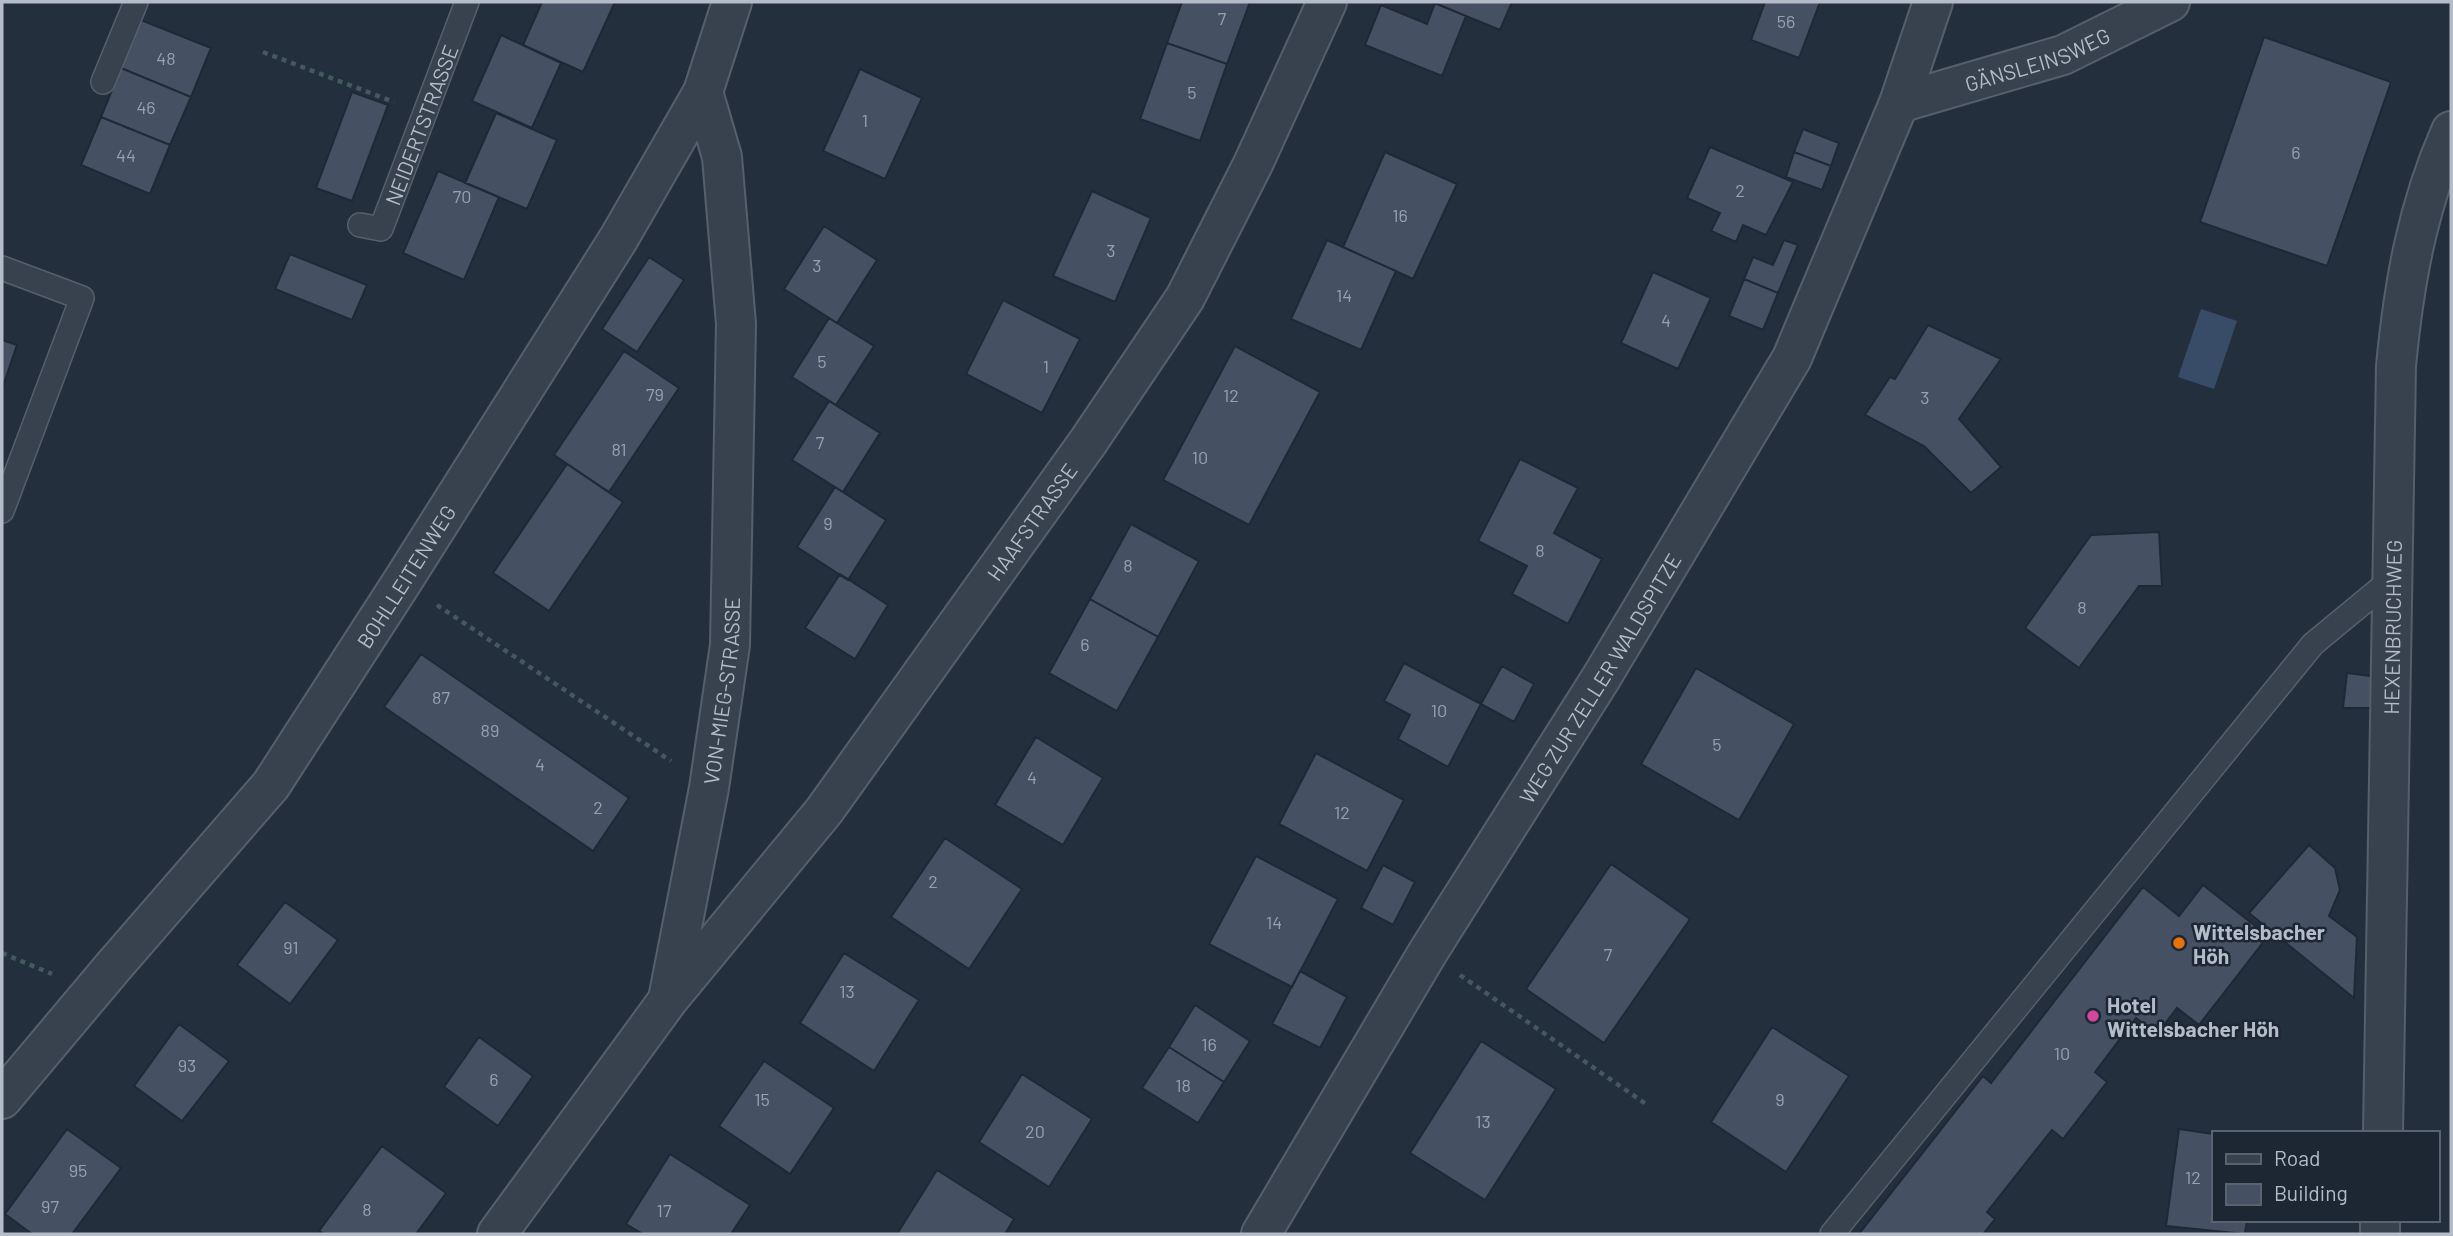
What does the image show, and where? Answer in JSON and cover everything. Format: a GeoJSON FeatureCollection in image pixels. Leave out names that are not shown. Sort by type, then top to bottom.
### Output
{"type":"FeatureCollection","features":[{"type":"Feature","properties":{"kind":"street","name":"BOHLLEITENWEG"},"geometry":{"type":"LineString","coordinates":[[2,1099],[271,785],[619,238],[703,92],[732,2]]}},
{"type":"Feature","properties":{"kind":"street","name":"HAAFSTRASSE"},"geometry":{"type":"LineString","coordinates":[[668,1000],[824,811],[1088,442],[1185,298],[1253,164],[1326,2]]}},
{"type":"Feature","properties":{"kind":"street","name":"WEG ZUR ZELLER WALDSPITZE"},"geometry":{"type":"LineString","coordinates":[[1261,1234],[1428,952],[1601,678],[1792,358],[1899,103],[1933,2]]}},
{"type":"Feature","properties":{"kind":"street","name":"GÄNSLEINSWEG"},"geometry":{"type":"LineString","coordinates":[[1899,103],[2063,55],[2171,2]]}},
{"type":"Feature","properties":{"kind":"street","name":"VON-MIEG-STRASSE"},"geometry":{"type":"LineString","coordinates":[[497,1234],[668,1000],[707,801],[730,645],[736,324],[722,157],[703,92]]}},
{"type":"Feature","properties":{"kind":"street","name":"HEXENBRUCHWEG"},"geometry":{"type":"LineString","coordinates":[[2383,1131],[2396,366],[2403,297],[2422,210],[2451,131]]}},
{"type":"Feature","properties":{"kind":"lane"},"geometry":{"type":"LineString","coordinates":[[103,82],[136,2]]}},
{"type":"Feature","properties":{"kind":"lane","name":"NEIDERTSTRASSE"},"geometry":{"type":"LineString","coordinates":[[360,225],[381,229],[467,2]]}},
{"type":"Feature","properties":{"kind":"lane"},"geometry":{"type":"LineString","coordinates":[[2,268],[82,298],[2,511]]}},
{"type":"Feature","properties":{"kind":"lane"},"geometry":{"type":"LineString","coordinates":[[1832,1234],[2313,644],[2393,578]]}},
{"type":"Feature","properties":{"kind":"path"},"geometry":{"type":"LineString","coordinates":[[263,52],[424,113]]}},
{"type":"Feature","properties":{"kind":"path"},"geometry":{"type":"LineString","coordinates":[[402,582],[650,746]]}},
{"type":"Feature","properties":{"kind":"path"},"geometry":{"type":"LineString","coordinates":[[2,953],[9,956]]}},
{"type":"Feature","properties":{"kind":"path"},"geometry":{"type":"LineString","coordinates":[[1462,976],[1646,1104]]}},
{"type":"Feature","properties":{"kind":"water"},"geometry":{"type":"Polygon","coordinates":[[[2201,309],[2237,321],[2214,389],[2178,377],[2201,309]]]}},
{"type":"Feature","properties":{"kind":"building"},"geometry":{"type":"Polygon","coordinates":[[[542,2],[615,2],[583,72],[523,45],[542,2]]]}},
{"type":"Feature","properties":{"kind":"building"},"geometry":{"type":"Polygon","coordinates":[[[1182,2],[1250,2],[1227,64],[1167,43],[1182,2]]]}},
{"type":"Feature","properties":{"kind":"building"},"geometry":{"type":"Polygon","coordinates":[[[1432,2],[1512,2],[1500,30],[1432,2]]]}},
{"type":"Feature","properties":{"kind":"building"},"geometry":{"type":"Polygon","coordinates":[[[1765,2],[1820,2],[1799,58],[1751,40],[1765,2]]]}},
{"type":"Feature","properties":{"kind":"building"},"geometry":{"type":"Polygon","coordinates":[[[1435,3],[1466,16],[1442,76],[1365,45],[1381,5],[1427,24],[1435,3]]]}},
{"type":"Feature","properties":{"kind":"building"},"geometry":{"type":"Polygon","coordinates":[[[141,20],[211,48],[191,97],[121,68],[141,20]]]}},
{"type":"Feature","properties":{"kind":"building"},"geometry":{"type":"Polygon","coordinates":[[[501,35],[561,63],[532,128],[472,101],[501,35]]]}},
{"type":"Feature","properties":{"kind":"building"},"geometry":{"type":"Polygon","coordinates":[[[2264,37],[2391,82],[2327,266],[2200,222],[2264,37]]]}},
{"type":"Feature","properties":{"kind":"building"},"geometry":{"type":"Polygon","coordinates":[[[1167,43],[1227,64],[1200,141],[1140,119],[1167,43]]]}},
{"type":"Feature","properties":{"kind":"building"},"geometry":{"type":"Polygon","coordinates":[[[121,68],[191,97],[170,145],[101,117],[121,68]]]}},
{"type":"Feature","properties":{"kind":"building"},"geometry":{"type":"Polygon","coordinates":[[[860,69],[922,98],[885,179],[823,151],[860,69]]]}},
{"type":"Feature","properties":{"kind":"building"},"geometry":{"type":"Polygon","coordinates":[[[352,92],[388,105],[352,201],[316,188],[352,92]]]}},
{"type":"Feature","properties":{"kind":"building"},"geometry":{"type":"Polygon","coordinates":[[[496,113],[557,140],[527,209],[465,183],[496,113]]]}},
{"type":"Feature","properties":{"kind":"building"},"geometry":{"type":"Polygon","coordinates":[[[101,117],[170,145],[150,194],[81,165],[101,117]]]}},
{"type":"Feature","properties":{"kind":"building"},"geometry":{"type":"Polygon","coordinates":[[[1803,129],[1839,143],[1831,166],[1794,152],[1803,129]]]}},
{"type":"Feature","properties":{"kind":"building"},"geometry":{"type":"Polygon","coordinates":[[[1710,147],[1793,182],[1766,235],[1743,225],[1736,242],[1711,231],[1720,213],[1687,198],[1710,147]]]}},
{"type":"Feature","properties":{"kind":"building"},"geometry":{"type":"Polygon","coordinates":[[[1385,152],[1457,184],[1413,279],[1343,247],[1385,152]]]}},
{"type":"Feature","properties":{"kind":"building"},"geometry":{"type":"Polygon","coordinates":[[[1794,152],[1831,166],[1822,190],[1786,177],[1794,152]]]}},
{"type":"Feature","properties":{"kind":"building"},"geometry":{"type":"Polygon","coordinates":[[[438,171],[499,197],[464,280],[403,253],[438,171]]]}},
{"type":"Feature","properties":{"kind":"building"},"geometry":{"type":"Polygon","coordinates":[[[1092,191],[1151,218],[1115,302],[1053,276],[1092,191]]]}},
{"type":"Feature","properties":{"kind":"building"},"geometry":{"type":"Polygon","coordinates":[[[824,226],[877,260],[837,323],[784,289],[824,226]]]}},
{"type":"Feature","properties":{"kind":"building"},"geometry":{"type":"Polygon","coordinates":[[[1327,240],[1396,271],[1361,350],[1291,319],[1327,240]]]}},
{"type":"Feature","properties":{"kind":"building"},"geometry":{"type":"Polygon","coordinates":[[[1784,240],[1798,245],[1778,293],[1744,279],[1753,257],[1773,265],[1784,240]]]}},
{"type":"Feature","properties":{"kind":"building"},"geometry":{"type":"Polygon","coordinates":[[[290,254],[367,285],[352,320],[275,289],[290,254]]]}},
{"type":"Feature","properties":{"kind":"building"},"geometry":{"type":"Polygon","coordinates":[[[649,257],[684,280],[637,352],[602,329],[649,257]]]}},
{"type":"Feature","properties":{"kind":"building"},"geometry":{"type":"Polygon","coordinates":[[[1653,272],[1711,298],[1678,369],[1621,343],[1653,272]]]}},
{"type":"Feature","properties":{"kind":"building"},"geometry":{"type":"Polygon","coordinates":[[[1744,279],[1778,293],[1763,330],[1729,316],[1744,279]]]}},
{"type":"Feature","properties":{"kind":"building"},"geometry":{"type":"Polygon","coordinates":[[[1003,300],[1080,339],[1042,413],[966,374],[1003,300]]]}},
{"type":"Feature","properties":{"kind":"building"},"geometry":{"type":"Polygon","coordinates":[[[829,318],[874,346],[836,405],[792,377],[829,318]]]}},
{"type":"Feature","properties":{"kind":"building"},"geometry":{"type":"Polygon","coordinates":[[[1928,325],[2001,359],[1959,419],[2001,467],[1971,493],[1924,446],[1865,415],[1890,377],[1895,379],[1928,325]]]}},
{"type":"Feature","properties":{"kind":"building"},"geometry":{"type":"Polygon","coordinates":[[[2,340],[17,345],[2,389],[2,340]]]}},
{"type":"Feature","properties":{"kind":"building"},"geometry":{"type":"Polygon","coordinates":[[[1235,346],[1320,392],[1249,525],[1163,480],[1235,346]]]}},
{"type":"Feature","properties":{"kind":"building"},"geometry":{"type":"Polygon","coordinates":[[[624,351],[679,388],[609,492],[554,455],[624,351]]]}},
{"type":"Feature","properties":{"kind":"building"},"geometry":{"type":"Polygon","coordinates":[[[829,401],[880,433],[843,492],[792,460],[829,401]]]}},
{"type":"Feature","properties":{"kind":"building"},"geometry":{"type":"Polygon","coordinates":[[[1520,459],[1578,488],[1554,533],[1602,559],[1568,624],[1512,594],[1527,566],[1478,541],[1520,459]]]}},
{"type":"Feature","properties":{"kind":"building"},"geometry":{"type":"Polygon","coordinates":[[[567,464],[623,502],[549,611],[493,573],[567,464]]]}},
{"type":"Feature","properties":{"kind":"building"},"geometry":{"type":"Polygon","coordinates":[[[835,487],[886,520],[848,580],[797,547],[835,487]]]}},
{"type":"Feature","properties":{"kind":"building"},"geometry":{"type":"Polygon","coordinates":[[[1131,524],[1199,561],[1158,637],[1090,599],[1131,524]]]}},
{"type":"Feature","properties":{"kind":"building"},"geometry":{"type":"Polygon","coordinates":[[[2159,532],[2162,586],[2139,586],[2079,668],[2025,628],[2091,535],[2159,532]]]}},
{"type":"Feature","properties":{"kind":"building"},"geometry":{"type":"Polygon","coordinates":[[[840,574],[888,605],[855,659],[805,628],[840,574]]]}},
{"type":"Feature","properties":{"kind":"building"},"geometry":{"type":"Polygon","coordinates":[[[1090,599],[1158,637],[1117,711],[1049,673],[1090,599]]]}},
{"type":"Feature","properties":{"kind":"building"},"geometry":{"type":"Polygon","coordinates":[[[421,654],[629,798],[593,851],[384,707],[421,654]]]}},
{"type":"Feature","properties":{"kind":"building"},"geometry":{"type":"Polygon","coordinates":[[[1404,663],[1481,704],[1448,767],[1398,739],[1410,715],[1384,701],[1404,663]]]}},
{"type":"Feature","properties":{"kind":"building"},"geometry":{"type":"Polygon","coordinates":[[[1502,666],[1534,684],[1514,722],[1481,704],[1502,666]]]}},
{"type":"Feature","properties":{"kind":"building"},"geometry":{"type":"Polygon","coordinates":[[[1696,668],[1794,724],[1739,820],[1641,764],[1696,668]]]}},
{"type":"Feature","properties":{"kind":"building"},"geometry":{"type":"Polygon","coordinates":[[[2347,673],[2378,677],[2377,708],[2343,708],[2347,673]]]}},
{"type":"Feature","properties":{"kind":"building"},"geometry":{"type":"Polygon","coordinates":[[[1036,737],[1103,778],[1063,845],[995,805],[1036,737]]]}},
{"type":"Feature","properties":{"kind":"building"},"geometry":{"type":"Polygon","coordinates":[[[1316,753],[1404,800],[1367,871],[1279,824],[1316,753]]]}},
{"type":"Feature","properties":{"kind":"building"},"geometry":{"type":"Polygon","coordinates":[[[945,838],[1022,889],[969,969],[891,917],[945,838]]]}},
{"type":"Feature","properties":{"kind":"building"},"geometry":{"type":"Polygon","coordinates":[[[2309,845],[2335,868],[2340,890],[2329,916],[2357,937],[2354,998],[2249,913],[2309,845]]]}},
{"type":"Feature","properties":{"kind":"building"},"geometry":{"type":"Polygon","coordinates":[[[1256,856],[1338,899],[1292,987],[1209,944],[1256,856]]]}},
{"type":"Feature","properties":{"kind":"building"},"geometry":{"type":"Polygon","coordinates":[[[1611,864],[1690,919],[1604,1043],[1526,989],[1611,864]]]}},
{"type":"Feature","properties":{"kind":"building"},"geometry":{"type":"Polygon","coordinates":[[[1383,865],[1415,882],[1393,925],[1361,908],[1383,865]]]}},
{"type":"Feature","properties":{"kind":"building"},"geometry":{"type":"Polygon","coordinates":[[[2203,885],[2268,936],[2199,1025],[2177,1008],[2157,1034],[2136,1018],[2095,1072],[2107,1082],[2063,1139],[2052,1130],[1987,1212],[1995,1219],[1983,1234],[1859,1234],[1983,1076],[1991,1083],[2143,887],[2179,916],[2203,885]]]}},
{"type":"Feature","properties":{"kind":"building"},"geometry":{"type":"Polygon","coordinates":[[[285,902],[338,940],[290,1004],[237,965],[285,902]]]}},
{"type":"Feature","properties":{"kind":"building"},"geometry":{"type":"Polygon","coordinates":[[[844,953],[919,1000],[874,1071],[800,1023],[844,953]]]}},
{"type":"Feature","properties":{"kind":"building"},"geometry":{"type":"Polygon","coordinates":[[[1300,971],[1347,997],[1320,1048],[1272,1024],[1300,971]]]}},
{"type":"Feature","properties":{"kind":"building"},"geometry":{"type":"Polygon","coordinates":[[[1195,1005],[1250,1041],[1224,1082],[1169,1047],[1195,1005]]]}},
{"type":"Feature","properties":{"kind":"building"},"geometry":{"type":"Polygon","coordinates":[[[179,1024],[229,1061],[182,1121],[134,1086],[179,1024]]]}},
{"type":"Feature","properties":{"kind":"building"},"geometry":{"type":"Polygon","coordinates":[[[1772,1027],[1849,1076],[1786,1172],[1711,1122],[1772,1027]]]}},
{"type":"Feature","properties":{"kind":"building"},"geometry":{"type":"Polygon","coordinates":[[[479,1037],[533,1076],[498,1126],[444,1087],[479,1037]]]}},
{"type":"Feature","properties":{"kind":"building"},"geometry":{"type":"Polygon","coordinates":[[[1481,1041],[1556,1089],[1485,1200],[1410,1153],[1481,1041]]]}},
{"type":"Feature","properties":{"kind":"building"},"geometry":{"type":"Polygon","coordinates":[[[1169,1047],[1224,1082],[1198,1123],[1142,1088],[1169,1047]]]}},
{"type":"Feature","properties":{"kind":"building"},"geometry":{"type":"Polygon","coordinates":[[[764,1061],[834,1108],[790,1174],[719,1126],[764,1061]]]}},
{"type":"Feature","properties":{"kind":"building"},"geometry":{"type":"Polygon","coordinates":[[[1022,1074],[1092,1119],[1049,1187],[979,1142],[1022,1074]]]}},
{"type":"Feature","properties":{"kind":"building"},"geometry":{"type":"Polygon","coordinates":[[[67,1129],[121,1168],[72,1234],[32,1234],[5,1214],[67,1129]]]}},
{"type":"Feature","properties":{"kind":"building"},"geometry":{"type":"Polygon","coordinates":[[[2179,1129],[2212,1134],[2212,1222],[2247,1222],[2245,1234],[2166,1226],[2179,1129]]]}},
{"type":"Feature","properties":{"kind":"building"},"geometry":{"type":"Polygon","coordinates":[[[382,1146],[446,1193],[416,1234],[324,1234],[319,1231],[382,1146]]]}},
{"type":"Feature","properties":{"kind":"building"},"geometry":{"type":"Polygon","coordinates":[[[670,1154],[750,1205],[731,1234],[643,1234],[626,1224],[670,1154]]]}},
{"type":"Feature","properties":{"kind":"building"},"geometry":{"type":"Polygon","coordinates":[[[937,1170],[1014,1219],[1005,1234],[897,1234],[937,1170]]]}},
{"type":"Feature","properties":{"kind":"place","name":"Wittelsbacher Höh"},"geometry":{"type":"Point","coordinates":[2179,943]}},
{"type":"Feature","properties":{"kind":"place","name":"Hotel Wittelsbacher Höh"},"geometry":{"type":"Point","coordinates":[2093,1016]}}]}
